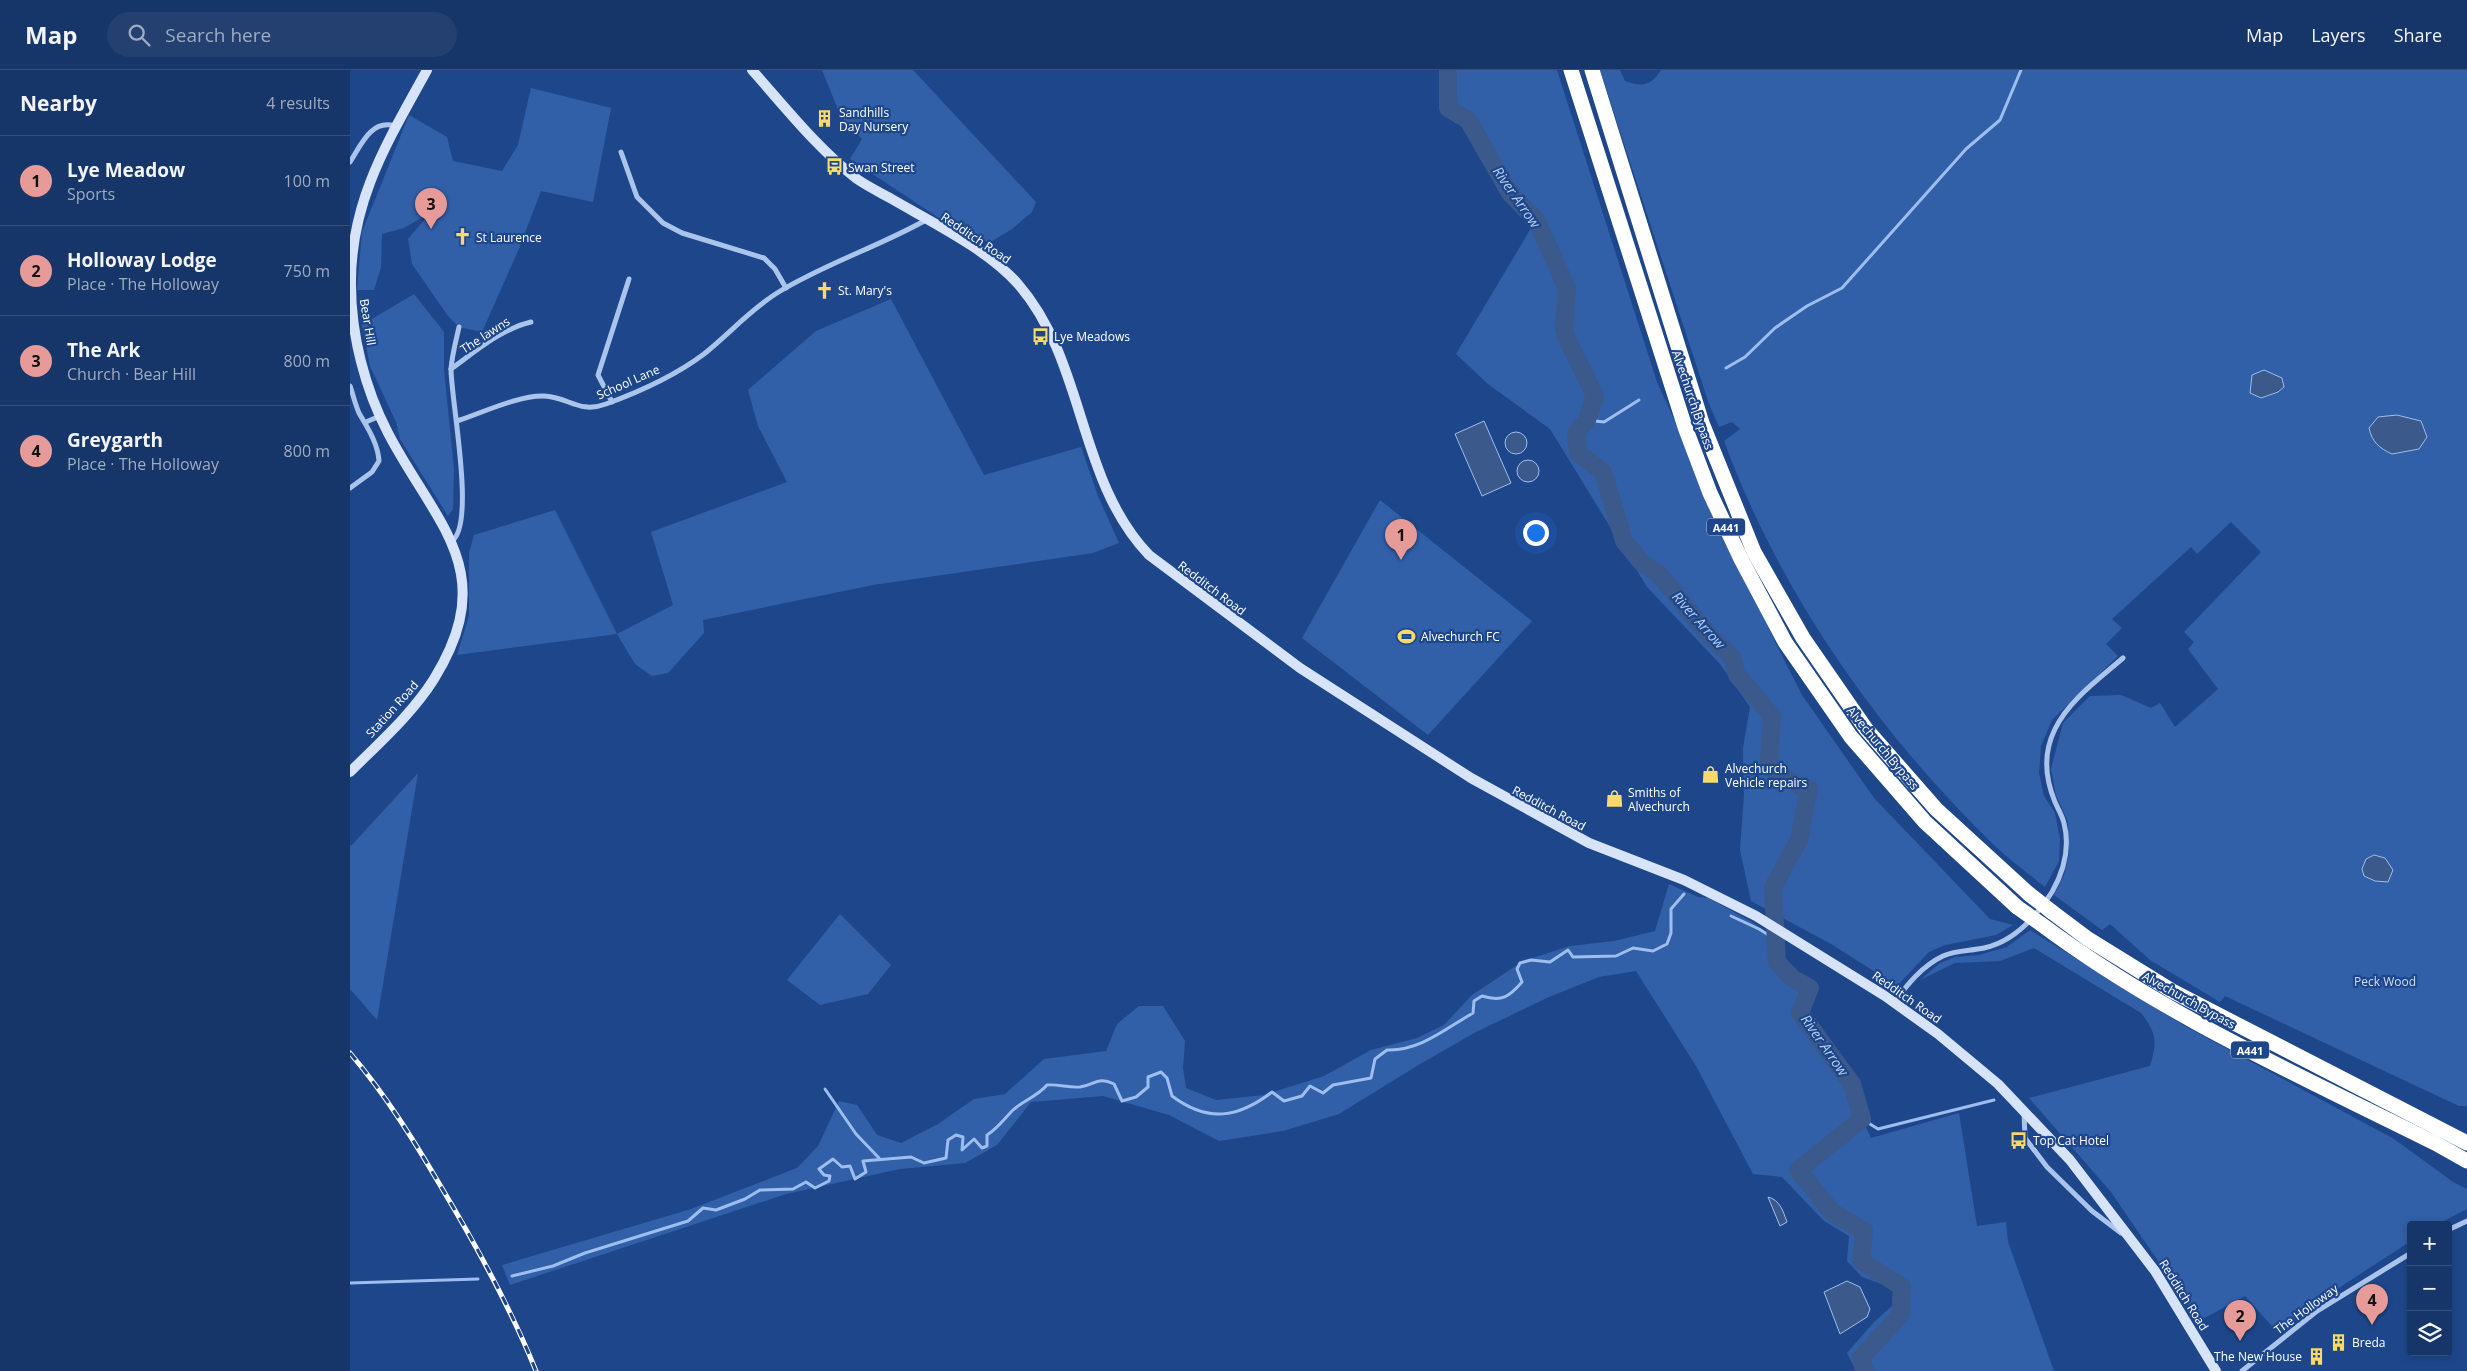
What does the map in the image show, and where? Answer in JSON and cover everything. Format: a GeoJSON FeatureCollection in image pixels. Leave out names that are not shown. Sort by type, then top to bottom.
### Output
{"type":"FeatureCollection","features":[{"type":"Feature","properties":{"kind":"highway","name":"Alvechurch Bypass"},"geometry":{"type":"LineString","coordinates":[[1571,70],[1685,427],[1710,493],[1737,551],[1780,634],[1851,737],[1925,822],[2017,907],[2075,950],[2196,1023],[2435,1143],[2467,1161]]}},
{"type":"Feature","properties":{"kind":"highway","name":"Alvechurch Bypass"},"geometry":{"type":"LineString","coordinates":[[1592,70],[1702,423],[1754,552],[1803,638],[1866,729],[1936,809],[2029,894],[2088,939],[2181,996],[2467,1143]]}},
{"type":"Feature","properties":{"kind":"main road","name":"Bear Hill"},"geometry":{"type":"LineString","coordinates":[[427,70],[395,126],[369,182],[352,240],[351,286],[354,325],[364,370],[380,416],[401,456],[452,541]]}},
{"type":"Feature","properties":{"kind":"main road"},"geometry":{"type":"LineString","coordinates":[[752,70],[810,135],[858,179],[926,220]]}},
{"type":"Feature","properties":{"kind":"main road","name":"Redditch Road"},"geometry":{"type":"LineString","coordinates":[[926,220],[989,259],[1018,284],[1032,302],[1056,349],[1097,466],[1114,507],[1131,536],[1149,555],[1300,668],[1471,778],[1589,843],[1684,880],[1756,916],[1893,1002],[1966,1057],[1998,1084],[2070,1160],[2134,1242],[2178,1305],[2216,1371]]}},
{"type":"Feature","properties":{"kind":"main road","name":"Station Road"},"geometry":{"type":"LineString","coordinates":[[350,772],[418,701],[435,678],[449,649],[463,600],[463,581],[452,541]]}},
{"type":"Feature","properties":{"kind":"street"},"geometry":{"type":"LineString","coordinates":[[350,162],[372,129],[382,125],[395,126]]}},
{"type":"Feature","properties":{"kind":"street"},"geometry":{"type":"LineString","coordinates":[[621,152],[637,197],[663,223],[687,235],[764,258],[775,269],[786,288]]}},
{"type":"Feature","properties":{"kind":"street","name":"School Lane"},"geometry":{"type":"LineString","coordinates":[[457,421],[537,396],[554,398],[587,408],[612,402],[668,376],[698,358],[747,316],[786,288],[837,262],[889,240],[926,220]]}},
{"type":"Feature","properties":{"kind":"street"},"geometry":{"type":"LineString","coordinates":[[612,402],[598,376],[629,279]]}},
{"type":"Feature","properties":{"kind":"street","name":"The lawns"},"geometry":{"type":"LineString","coordinates":[[452,369],[501,334],[519,325],[531,322]]}},
{"type":"Feature","properties":{"kind":"street"},"geometry":{"type":"LineString","coordinates":[[452,541],[460,534],[462,519],[457,421],[452,369],[459,327]]}},
{"type":"Feature","properties":{"kind":"street"},"geometry":{"type":"LineString","coordinates":[[350,386],[357,408],[366,422],[379,456],[377,466],[372,472],[350,488]]}},
{"type":"Feature","properties":{"kind":"street"},"geometry":{"type":"LineString","coordinates":[[366,422],[380,416]]}},
{"type":"Feature","properties":{"kind":"street"},"geometry":{"type":"LineString","coordinates":[[1893,1002],[1912,979],[1938,959],[1954,952],[1993,946],[2009,939],[2022,928],[2051,892],[2064,861],[2066,836],[2063,821],[2047,776],[2046,764],[2050,740],[2064,714],[2075,701],[2123,658]]}},
{"type":"Feature","properties":{"kind":"street"},"geometry":{"type":"LineString","coordinates":[[2024,1110],[2025,1138],[2047,1167],[2092,1211],[2134,1242]]}},
{"type":"Feature","properties":{"kind":"street"},"geometry":{"type":"LineString","coordinates":[[2452,1228],[2467,1221]]}},
{"type":"Feature","properties":{"kind":"street","name":"The Holloway"},"geometry":{"type":"LineString","coordinates":[[2242,1371],[2316,1311],[2407,1254]]}},
{"type":"Feature","properties":{"kind":"green space"},"geometry":{"type":"Polygon","coordinates":[[[822,70],[913,70],[1036,202],[1032,212],[1012,229],[992,241],[979,241],[948,224],[850,159],[862,139],[841,117],[822,70]]]}},
{"type":"Feature","properties":{"kind":"green space"},"geometry":{"type":"Polygon","coordinates":[[[1448,70],[1557,70],[1657,382],[1777,646],[1802,695],[1874,798],[1990,919],[2013,925],[1996,935],[1945,945],[1929,952],[1897,986],[1831,944],[1751,901],[1740,850],[1744,795],[1743,748],[1750,707],[1720,664],[1647,587],[1550,429],[1488,384],[1456,354],[1536,220],[1510,193],[1468,120],[1448,108],[1448,70]]]}},
{"type":"Feature","properties":{"kind":"green space","name":"Peck Wood"},"geometry":{"type":"Polygon","coordinates":[[[1600,70],[1620,70],[1625,81],[1646,84],[1654,79],[1661,70],[2467,70],[2467,1106],[2459,1106],[2225,996],[2220,1002],[2150,960],[2110,924],[2102,930],[2054,895],[2064,875],[2069,855],[2068,822],[2056,795],[2051,769],[2063,723],[2090,696],[2121,695],[2151,708],[2160,703],[2175,727],[2218,689],[2188,649],[2194,642],[2184,632],[2261,552],[2231,522],[2197,554],[2191,547],[2112,619],[2122,628],[2106,644],[2118,656],[2052,720],[2041,746],[2039,773],[2044,796],[2055,813],[2060,840],[2059,861],[2045,887],[1995,846],[1952,803],[1912,757],[1873,709],[1837,658],[1804,606],[1774,553],[1747,497],[1724,441],[1740,429],[1732,422],[1719,427],[1709,404],[1600,70]]]}},
{"type":"Feature","properties":{"kind":"green space"},"geometry":{"type":"Polygon","coordinates":[[[531,88],[611,108],[593,202],[541,191],[518,251],[482,332],[459,327],[448,316],[412,264],[408,239],[430,213],[404,228],[382,234],[381,267],[374,290],[357,290],[362,232],[409,115],[447,137],[453,161],[502,171],[518,145],[531,88]]]}},
{"type":"Feature","properties":{"kind":"green space"},"geometry":{"type":"Polygon","coordinates":[[[414,294],[444,332],[444,370],[454,469],[453,509],[448,516],[400,439],[396,422],[370,366],[362,325],[414,294]]]}},
{"type":"Feature","properties":{"kind":"green space"},"geometry":{"type":"Polygon","coordinates":[[[891,299],[984,475],[1081,447],[1098,496],[1119,543],[1093,553],[873,585],[703,620],[704,633],[668,673],[652,676],[635,664],[617,634],[673,605],[651,532],[787,482],[758,426],[748,390],[816,331],[891,299]]]}},
{"type":"Feature","properties":{"kind":"green space"},"geometry":{"type":"Polygon","coordinates":[[[1380,500],[1532,621],[1428,735],[1302,638],[1380,500]]]}},
{"type":"Feature","properties":{"kind":"green space"},"geometry":{"type":"Polygon","coordinates":[[[555,510],[617,634],[457,655],[469,616],[469,553],[474,535],[555,510]]]}},
{"type":"Feature","properties":{"kind":"green space"},"geometry":{"type":"Polygon","coordinates":[[[418,773],[377,1020],[350,989],[350,845],[418,773]]]}},
{"type":"Feature","properties":{"kind":"green space"},"geometry":{"type":"Polygon","coordinates":[[[1669,884],[1698,897],[1708,898],[1752,922],[1775,939],[1780,964],[1788,974],[1810,988],[1800,1014],[1852,1084],[1862,1119],[1871,1138],[1959,1113],[1977,1226],[2006,1222],[2008,1242],[2054,1371],[1856,1371],[1847,1353],[1874,1322],[1892,1306],[1893,1288],[1862,1277],[1847,1261],[1849,1236],[1824,1221],[1782,1177],[1753,1174],[1696,1066],[1636,971],[1599,977],[1549,997],[1476,1032],[1339,1114],[1283,1131],[1219,1141],[1169,1115],[1103,1096],[1031,1102],[997,1145],[965,1163],[900,1169],[786,1194],[510,1285],[502,1265],[691,1209],[797,1168],[818,1146],[839,1101],[857,1105],[877,1135],[901,1143],[938,1124],[974,1099],[1005,1094],[1044,1059],[1106,1051],[1117,1024],[1139,1006],[1163,1006],[1185,1041],[1183,1068],[1186,1088],[1216,1100],[1264,1095],[1324,1076],[1371,1050],[1417,1038],[1444,1025],[1472,995],[1523,961],[1570,946],[1614,941],[1655,931],[1669,884]]]}},
{"type":"Feature","properties":{"kind":"green space"},"geometry":{"type":"Polygon","coordinates":[[[840,914],[891,965],[868,994],[820,1005],[787,980],[840,914]]]}},
{"type":"Feature","properties":{"kind":"green space"},"geometry":{"type":"Polygon","coordinates":[[[2030,930],[2183,1025],[2394,1139],[2453,1182],[2467,1189],[2467,1209],[2444,1221],[2407,1221],[2407,1244],[2311,1306],[2278,1333],[2245,1296],[2199,1321],[2111,1192],[2029,1098],[2150,1066],[2154,1050],[2153,1032],[2141,1013],[2034,948],[2000,961],[1955,963],[1920,980],[1940,963],[1955,957],[1979,955],[2007,947],[2030,930]]]}},
{"type":"Feature","properties":{"kind":"shaded area"},"geometry":{"type":"Polygon","coordinates":[[[2264,370],[2282,378],[2284,387],[2278,392],[2261,398],[2250,393],[2252,375],[2264,370]]]}},
{"type":"Feature","properties":{"kind":"shaded area"},"geometry":{"type":"Polygon","coordinates":[[[2397,415],[2421,421],[2427,437],[2419,449],[2392,454],[2374,441],[2369,428],[2378,417],[2397,415]]]}},
{"type":"Feature","properties":{"kind":"shaded area"},"geometry":{"type":"Polygon","coordinates":[[[1484,421],[1511,483],[1482,496],[1455,434],[1484,421]]]}},
{"type":"Feature","properties":{"kind":"shaded area"},"geometry":{"type":"Polygon","coordinates":[[[1516,432],[1524,435],[1527,443],[1524,451],[1516,454],[1508,451],[1505,443],[1508,435],[1516,432]]]}},
{"type":"Feature","properties":{"kind":"shaded area"},"geometry":{"type":"Polygon","coordinates":[[[1528,460],[1536,463],[1539,471],[1536,479],[1528,482],[1520,479],[1517,471],[1520,463],[1528,460]]]}},
{"type":"Feature","properties":{"kind":"shaded area"},"geometry":{"type":"Polygon","coordinates":[[[2374,855],[2385,858],[2393,870],[2388,882],[2375,881],[2364,876],[2362,869],[2366,859],[2374,855]]]}},
{"type":"Feature","properties":{"kind":"shaded area"},"geometry":{"type":"Polygon","coordinates":[[[1768,1197],[1778,1203],[1787,1222],[1780,1226],[1768,1197]]]}},
{"type":"Feature","properties":{"kind":"shaded area"},"geometry":{"type":"Polygon","coordinates":[[[1847,1281],[1860,1287],[1870,1309],[1867,1317],[1840,1334],[1824,1292],[1847,1281]]]}},
{"type":"Feature","properties":{"kind":"waterway","name":"River Arrow"},"geometry":{"type":"LineString","coordinates":[[1448,70],[1448,108],[1468,120],[1510,193],[1536,220],[1567,288],[1564,328],[1567,339],[1595,396],[1587,420],[1576,433],[1578,453],[1603,472],[1624,541],[1643,564],[1658,573],[1708,634],[1732,657],[1737,675],[1772,716],[1769,761],[1777,775],[1809,789],[1799,840],[1773,887],[1777,962],[1792,978],[1810,988],[1800,1013],[1852,1084],[1862,1119],[1798,1170],[1832,1212],[1864,1231],[1861,1261],[1902,1287],[1901,1314],[1861,1358],[1864,1370],[1866,1371]]}},
{"type":"Feature","properties":{"kind":"waterway"},"geometry":{"type":"LineString","coordinates":[[1726,368],[1745,357],[1775,328],[1807,306],[1842,288],[1966,149],[2000,120],[2021,70]]}},
{"type":"Feature","properties":{"kind":"waterway"},"geometry":{"type":"LineString","coordinates":[[1587,420],[1604,422],[1639,400]]}},
{"type":"Feature","properties":{"kind":"waterway"},"geometry":{"type":"LineString","coordinates":[[512,1276],[553,1266],[585,1253],[688,1221],[703,1208],[716,1210],[745,1199],[760,1190],[793,1189],[806,1182],[815,1188],[829,1181],[830,1176],[824,1175],[819,1169],[833,1159],[842,1167],[850,1166],[855,1179],[866,1172],[863,1161],[911,1157],[924,1163],[946,1158],[948,1140],[956,1135],[963,1137],[962,1150],[974,1139],[982,1148],[987,1146],[987,1135],[1013,1110],[1047,1085],[1080,1087],[1104,1081],[1114,1084],[1122,1101],[1136,1097],[1148,1087],[1148,1077],[1161,1072],[1167,1078],[1172,1096],[1185,1105],[1210,1113],[1223,1114],[1247,1107],[1272,1092],[1284,1101],[1302,1096],[1310,1086],[1323,1093],[1333,1085],[1371,1078],[1375,1059],[1387,1050],[1410,1047],[1432,1038],[1473,1013],[1474,1001],[1482,996],[1500,998],[1509,995],[1522,982],[1517,969],[1520,963],[1531,960],[1550,962],[1568,950],[1573,957],[1616,956],[1633,948],[1653,951],[1667,944],[1671,933],[1671,909],[1684,894]]}},
{"type":"Feature","properties":{"kind":"waterway"},"geometry":{"type":"LineString","coordinates":[[1731,916],[1775,939]]}},
{"type":"Feature","properties":{"kind":"waterway"},"geometry":{"type":"LineString","coordinates":[[825,1089],[856,1134],[879,1158]]}},
{"type":"Feature","properties":{"kind":"waterway"},"geometry":{"type":"LineString","coordinates":[[1862,1119],[1878,1129],[1994,1100]]}},
{"type":"Feature","properties":{"kind":"waterway"},"geometry":{"type":"LineString","coordinates":[[350,1283],[478,1279]]}},
{"type":"Feature","properties":{"kind":"railway"},"geometry":{"type":"LineString","coordinates":[[350,1053],[398,1117],[453,1208],[504,1299],[536,1371]]}},
{"type":"Feature","properties":{"kind":"place","name":"Sandhills Day Nursery"},"geometry":{"type":"Point","coordinates":[825,119]}},
{"type":"Feature","properties":{"kind":"place","name":"Swan Street"},"geometry":{"type":"Point","coordinates":[834,167]}},
{"type":"Feature","properties":{"kind":"place","name":"The Ark"},"geometry":{"type":"Point","coordinates":[431,229]}},
{"type":"Feature","properties":{"kind":"place","name":"St Laurence"},"geometry":{"type":"Point","coordinates":[462,237]}},
{"type":"Feature","properties":{"kind":"place","name":"St. Mary's"},"geometry":{"type":"Point","coordinates":[824,290]}},
{"type":"Feature","properties":{"kind":"place","name":"Lye Meadows"},"geometry":{"type":"Point","coordinates":[1040,336]}},
{"type":"Feature","properties":{"kind":"place","name":"Lye Meadow"},"geometry":{"type":"Point","coordinates":[1401,560]}},
{"type":"Feature","properties":{"kind":"place","name":"Alvechurch FC"},"geometry":{"type":"Point","coordinates":[1407,636]}},
{"type":"Feature","properties":{"kind":"place","name":"Alvechurch Vehicle repairs"},"geometry":{"type":"Point","coordinates":[1711,775]}},
{"type":"Feature","properties":{"kind":"place","name":"Smiths of Alvechurch"},"geometry":{"type":"Point","coordinates":[1614,799]}},
{"type":"Feature","properties":{"kind":"place","name":"Top Cat Hotel"},"geometry":{"type":"Point","coordinates":[2019,1140]}},
{"type":"Feature","properties":{"kind":"place","name":"Greygarth"},"geometry":{"type":"Point","coordinates":[2372,1325]}},
{"type":"Feature","properties":{"kind":"place","name":"Holloway Lodge"},"geometry":{"type":"Point","coordinates":[2240,1341]}},
{"type":"Feature","properties":{"kind":"place","name":"Breda"},"geometry":{"type":"Point","coordinates":[2338,1342]}},
{"type":"Feature","properties":{"kind":"place","name":"The New House"},"geometry":{"type":"Point","coordinates":[2316,1356]}}]}
